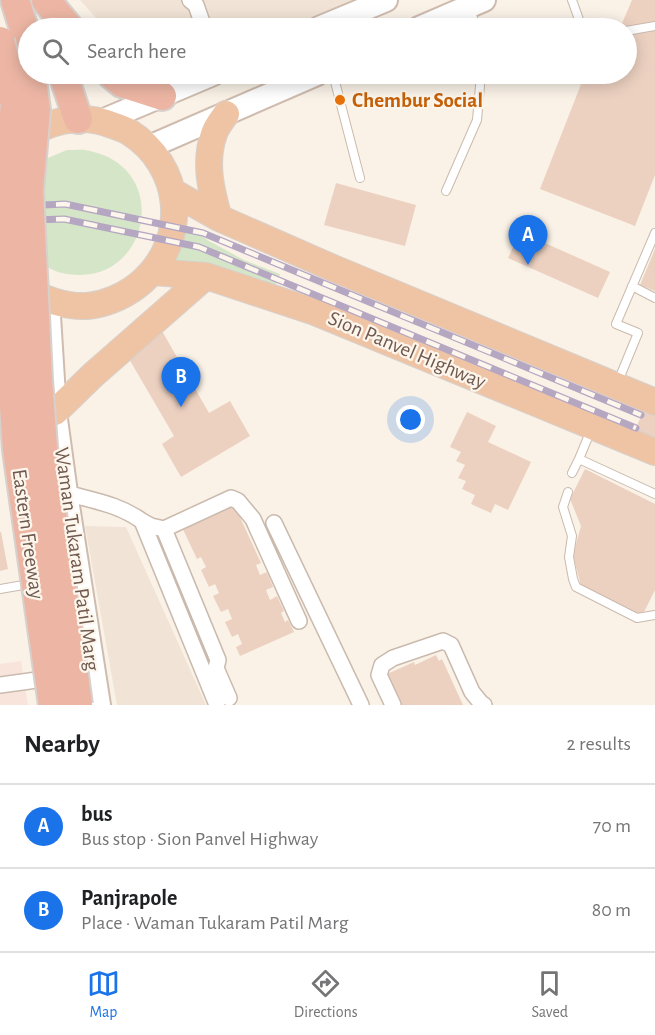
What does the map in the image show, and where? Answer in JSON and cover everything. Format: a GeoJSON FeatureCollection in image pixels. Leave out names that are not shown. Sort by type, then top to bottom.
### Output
{"type":"FeatureCollection","features":[{"type":"Feature","properties":{"kind":"highway"},"geometry":{"type":"LineString","coordinates":[[15,0],[20,18]]}},
{"type":"Feature","properties":{"kind":"highway"},"geometry":{"type":"LineString","coordinates":[[38,0],[44,18]]}},
{"type":"Feature","properties":{"kind":"highway"},"geometry":{"type":"LineString","coordinates":[[46,0],[61,18]]}},
{"type":"Feature","properties":{"kind":"highway","name":"Eastern Freeway"},"geometry":{"type":"LineString","coordinates":[[0,41],[15,105],[5,190],[17,450],[48,692]]}},
{"type":"Feature","properties":{"kind":"highway","name":"Eastern Freeway"},"geometry":{"type":"LineString","coordinates":[[32,84],[36,110],[29,190],[38,380],[43,447],[78,705]]}},
{"type":"Feature","properties":{"kind":"highway"},"geometry":{"type":"LineString","coordinates":[[69,84],[90,120]]}},
{"type":"Feature","properties":{"kind":"highway"},"geometry":{"type":"LineString","coordinates":[[125,84],[162,96]]}},
{"type":"Feature","properties":{"kind":"highway"},"geometry":{"type":"LineString","coordinates":[[0,104],[6,124],[7,150]]}},
{"type":"Feature","properties":{"kind":"highway"},"geometry":{"type":"LineString","coordinates":[[219,218],[208,162],[214,132],[226,114]]}},
{"type":"Feature","properties":{"kind":"highway"},"geometry":{"type":"LineString","coordinates":[[0,266],[22,289],[48,300],[62,304],[87,306],[112,300],[134,289],[153,272],[165,254],[172,234],[175,213],[173,192],[164,168],[149,147],[128,131],[90,120],[54,122],[31,132],[7,150]]}},
{"type":"Feature","properties":{"kind":"highway"},"geometry":{"type":"LineString","coordinates":[[173,192],[219,218],[333,268],[655,402]]}},
{"type":"Feature","properties":{"kind":"highway","name":"Sion Panvel Highway"},"geometry":{"type":"LineString","coordinates":[[153,272],[206,276],[315,312],[655,452]]}},
{"type":"Feature","properties":{"kind":"highway"},"geometry":{"type":"LineString","coordinates":[[55,412],[93,375],[206,276]]}},
{"type":"Feature","properties":{"kind":"main road"},"geometry":{"type":"LineString","coordinates":[[343,18],[386,0]]}},
{"type":"Feature","properties":{"kind":"main road"},"geometry":{"type":"LineString","coordinates":[[442,18],[476,3]]}},
{"type":"Feature","properties":{"kind":"main road"},"geometry":{"type":"LineString","coordinates":[[90,120],[162,96],[190,84]]}},
{"type":"Feature","properties":{"kind":"main road"},"geometry":{"type":"LineString","coordinates":[[149,147],[294,84]]}},
{"type":"Feature","properties":{"kind":"main road"},"geometry":{"type":"LineString","coordinates":[[22,289],[3,346],[5,392],[28,575],[48,692],[48,705]]}},
{"type":"Feature","properties":{"kind":"main road","name":"Waman Tukaram Patil Marg"},"geometry":{"type":"LineString","coordinates":[[48,300],[55,412],[99,705]]}},
{"type":"Feature","properties":{"kind":"main road"},"geometry":{"type":"LineString","coordinates":[[28,575],[76,562]]}},
{"type":"Feature","properties":{"kind":"street"},"geometry":{"type":"LineString","coordinates":[[190,0],[196,5],[201,18]]}},
{"type":"Feature","properties":{"kind":"street"},"geometry":{"type":"LineString","coordinates":[[66,494],[117,507],[130,512],[151,526],[164,529],[231,498],[238,501],[253,519],[299,621]]}},
{"type":"Feature","properties":{"kind":"street"},"geometry":{"type":"LineString","coordinates":[[142,521],[223,701]]}},
{"type":"Feature","properties":{"kind":"street"},"geometry":{"type":"LineString","coordinates":[[274,523],[362,705]]}},
{"type":"Feature","properties":{"kind":"street"},"geometry":{"type":"LineString","coordinates":[[164,529],[218,660],[216,668],[223,701]]}},
{"type":"Feature","properties":{"kind":"street"},"geometry":{"type":"LineString","coordinates":[[393,705],[379,675],[382,665],[393,658],[442,640],[451,645],[472,692],[484,705]]}},
{"type":"Feature","properties":{"kind":"street"},"geometry":{"type":"LineString","coordinates":[[0,685],[48,692]]}},
{"type":"Feature","properties":{"kind":"lane"},"geometry":{"type":"LineString","coordinates":[[572,0],[578,18]]}},
{"type":"Feature","properties":{"kind":"lane"},"geometry":{"type":"LineString","coordinates":[[476,3],[477,18]]}},
{"type":"Feature","properties":{"kind":"lane"},"geometry":{"type":"LineString","coordinates":[[637,29],[655,26]]}},
{"type":"Feature","properties":{"kind":"lane"},"geometry":{"type":"LineString","coordinates":[[336,84],[360,178]]}},
{"type":"Feature","properties":{"kind":"lane"},"geometry":{"type":"LineString","coordinates":[[446,191],[477,120],[479,84]]}},
{"type":"Feature","properties":{"kind":"lane"},"geometry":{"type":"LineString","coordinates":[[616,386],[638,333],[616,324],[655,233]]}},
{"type":"Feature","properties":{"kind":"lane"},"geometry":{"type":"LineString","coordinates":[[632,286],[655,298]]}},
{"type":"Feature","properties":{"kind":"lane"},"geometry":{"type":"LineString","coordinates":[[572,473],[592,426]]}},
{"type":"Feature","properties":{"kind":"lane"},"geometry":{"type":"LineString","coordinates":[[579,459],[655,494]]}},
{"type":"Feature","properties":{"kind":"lane"},"geometry":{"type":"LineString","coordinates":[[568,492],[563,507],[572,536],[569,557],[576,587],[637,618],[655,615]]}},
{"type":"Feature","properties":{"kind":"lane"},"geometry":{"type":"LineString","coordinates":[[0,590],[28,575]]}},
{"type":"Feature","properties":{"kind":"shaded area"},"geometry":{"type":"Polygon","coordinates":[[[80,0],[374,0],[333,18],[96,18],[80,0]]]}},
{"type":"Feature","properties":{"kind":"shaded area"},"geometry":{"type":"Polygon","coordinates":[[[85,526],[126,527],[206,705],[117,705],[85,526]]]}},
{"type":"Feature","properties":{"kind":"shaded area"},"geometry":{"type":"Polygon","coordinates":[[[21,661],[28,705],[0,705],[0,664],[21,661]]]}},
{"type":"Feature","properties":{"kind":"green space"},"geometry":{"type":"Polygon","coordinates":[[[67,150],[90,151],[117,162],[134,180],[141,203],[140,226],[131,247],[115,264],[91,274],[62,273],[41,264],[31,171],[48,158],[67,150]]]}},
{"type":"Feature","properties":{"kind":"green space"},"geometry":{"type":"Polygon","coordinates":[[[182,222],[209,241],[244,260],[280,274],[275,287],[163,268],[182,222]]]}},
{"type":"Feature","properties":{"kind":"building"},"geometry":{"type":"Polygon","coordinates":[[[632,0],[655,0],[655,175],[635,226],[540,189],[581,84],[637,84],[637,18],[624,18],[632,0]]]}},
{"type":"Feature","properties":{"kind":"building"},"geometry":{"type":"Polygon","coordinates":[[[336,183],[416,205],[405,246],[324,225],[336,183]]]}},
{"type":"Feature","properties":{"kind":"building"},"geometry":{"type":"Polygon","coordinates":[[[520,232],[610,272],[598,298],[508,258],[520,232]]]}},
{"type":"Feature","properties":{"kind":"building"},"geometry":{"type":"Polygon","coordinates":[[[655,249],[655,291],[640,285],[655,249]]]}},
{"type":"Feature","properties":{"kind":"building"},"geometry":{"type":"Polygon","coordinates":[[[162,331],[209,413],[230,401],[250,436],[181,477],[162,444],[174,436],[125,352],[162,331]]]}},
{"type":"Feature","properties":{"kind":"building"},"geometry":{"type":"Polygon","coordinates":[[[651,393],[655,395],[655,461],[627,449],[651,393]]]}},
{"type":"Feature","properties":{"kind":"building"},"geometry":{"type":"Polygon","coordinates":[[[467,412],[496,426],[488,442],[531,462],[508,510],[495,504],[491,513],[471,504],[475,495],[462,489],[466,481],[458,478],[465,465],[456,461],[461,452],[450,447],[467,412]]]}},
{"type":"Feature","properties":{"kind":"building"},"geometry":{"type":"Polygon","coordinates":[[[585,469],[655,504],[655,590],[642,616],[581,586],[573,555],[581,526],[570,499],[585,469]]]}},
{"type":"Feature","properties":{"kind":"building"},"geometry":{"type":"Polygon","coordinates":[[[233,502],[261,563],[256,565],[260,575],[267,572],[273,587],[266,590],[270,600],[277,596],[284,611],[281,613],[285,622],[288,620],[294,632],[240,656],[236,647],[242,644],[238,634],[232,637],[225,622],[232,619],[228,609],[221,612],[213,596],[219,593],[215,584],[209,587],[201,570],[206,567],[201,557],[197,559],[181,525],[233,502]]]}},
{"type":"Feature","properties":{"kind":"building"},"geometry":{"type":"Polygon","coordinates":[[[0,532],[8,569],[0,571],[0,532]]]}},
{"type":"Feature","properties":{"kind":"building"},"geometry":{"type":"Polygon","coordinates":[[[436,655],[439,661],[442,659],[463,705],[401,705],[387,674],[436,655]]]}},
{"type":"Feature","properties":{"kind":"railway"},"geometry":{"type":"LineString","coordinates":[[0,207],[65,204],[203,233],[641,415]]}},
{"type":"Feature","properties":{"kind":"railway"},"geometry":{"type":"LineString","coordinates":[[0,221],[64,219],[199,247],[636,428]]}},
{"type":"Feature","properties":{"kind":"place","name":"Chembur Social"},"geometry":{"type":"Point","coordinates":[340,100]}},
{"type":"Feature","properties":{"kind":"place","name":"bus"},"geometry":{"type":"Point","coordinates":[528,265]}},
{"type":"Feature","properties":{"kind":"place","name":"Panjrapole"},"geometry":{"type":"Point","coordinates":[181,407]}}]}
